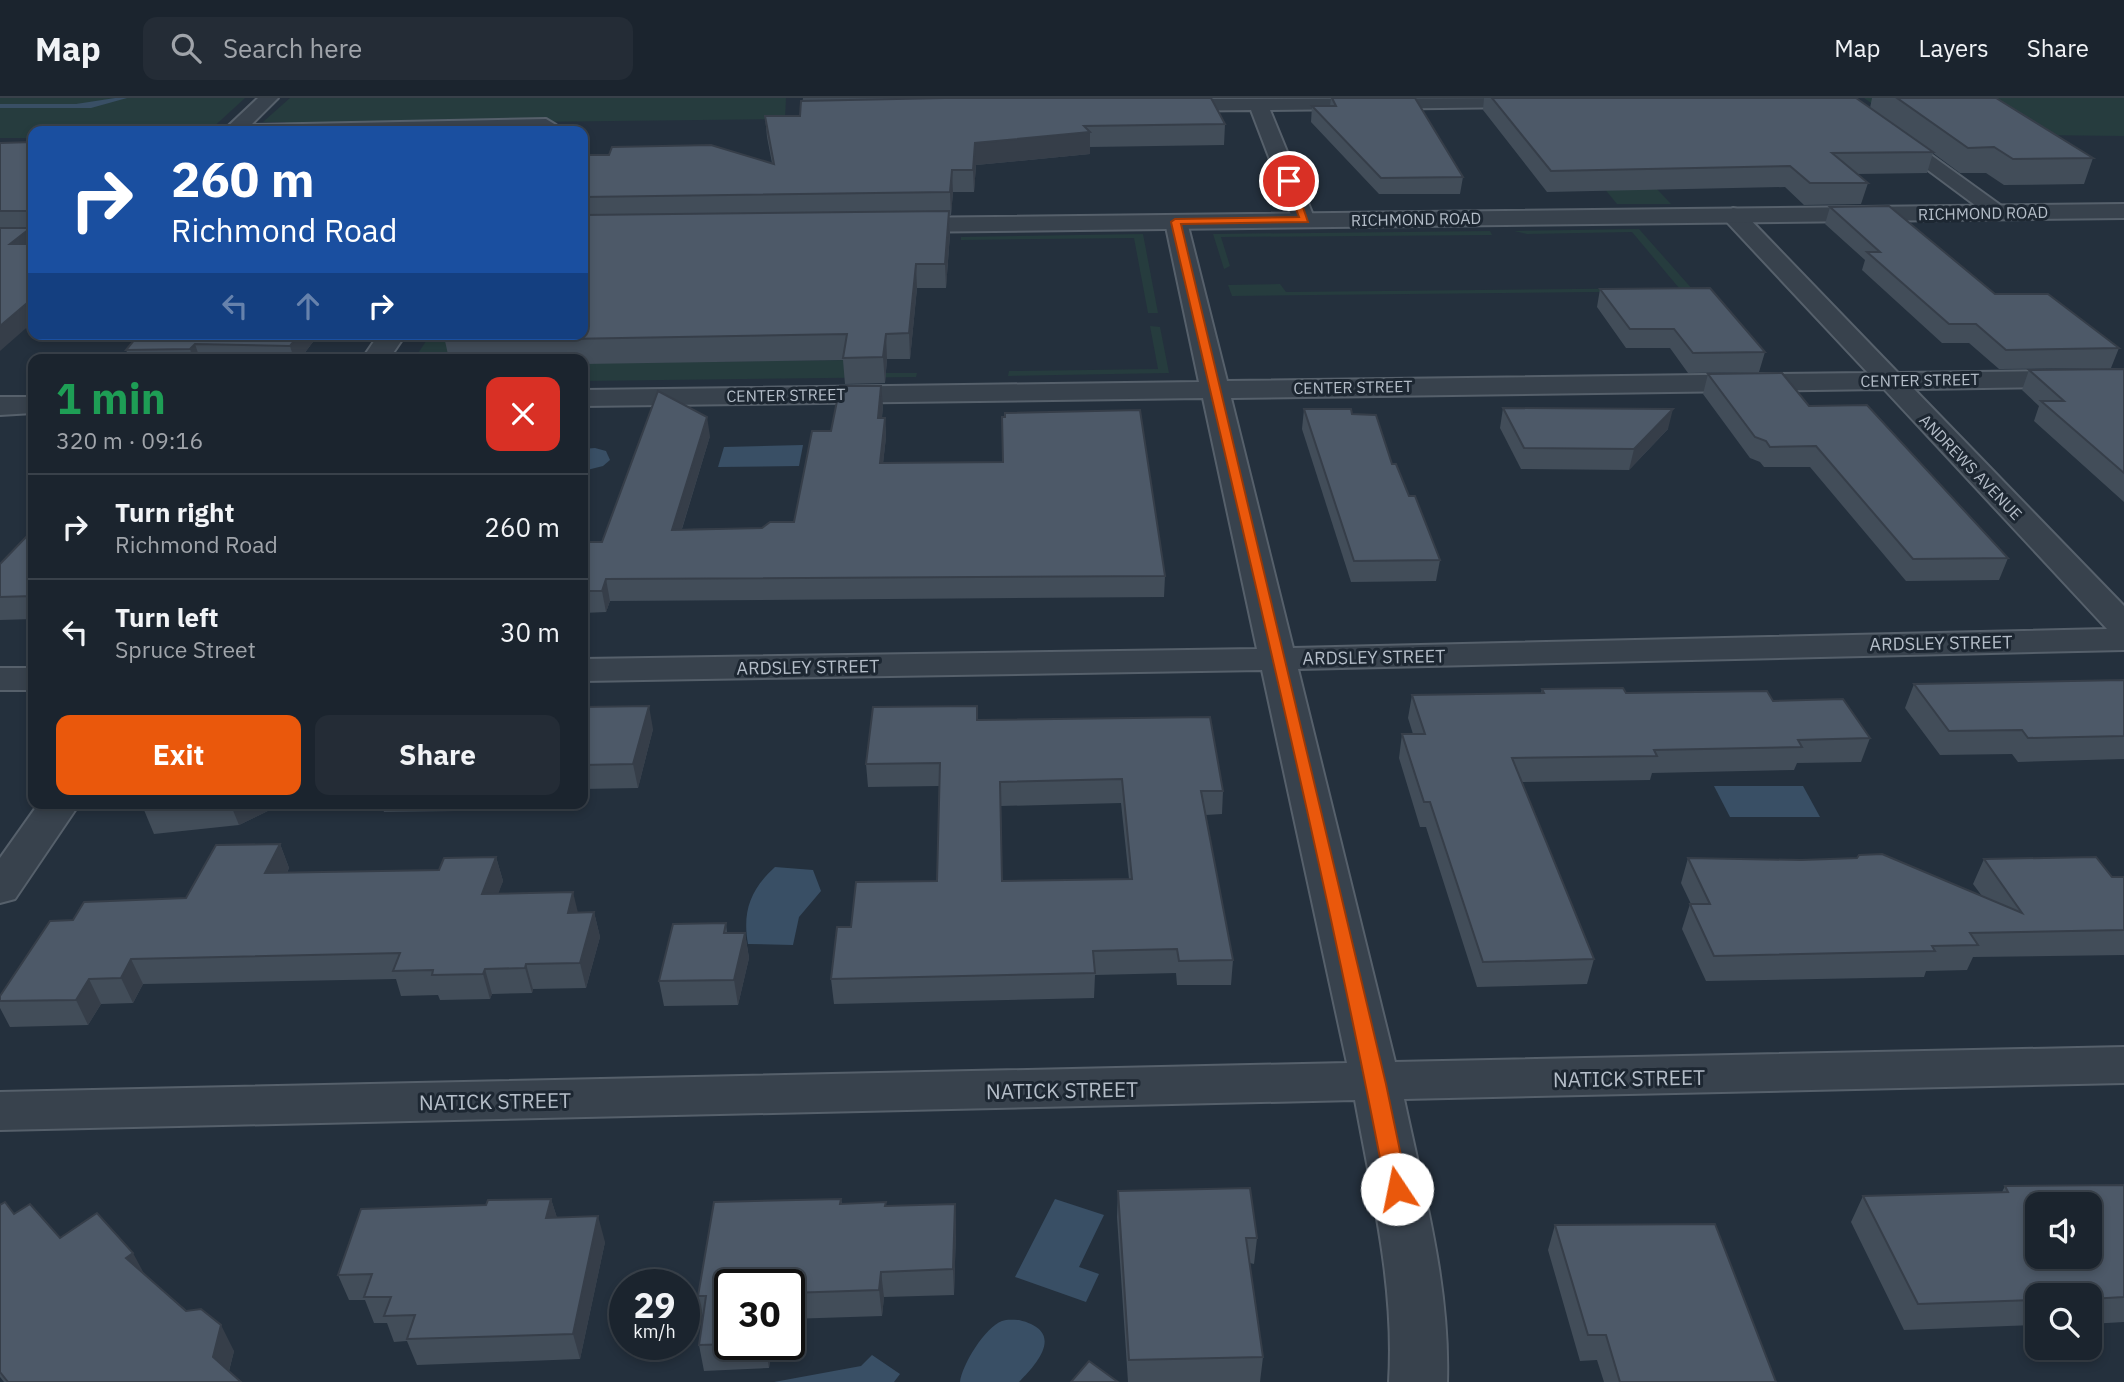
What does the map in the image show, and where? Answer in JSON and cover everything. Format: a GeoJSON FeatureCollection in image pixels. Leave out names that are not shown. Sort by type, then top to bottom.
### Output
{"type":"FeatureCollection","features":[{"type":"Feature","properties":{"kind":"street"},"geometry":{"type":"LineString","coordinates":[[238,126],[269,98]]}},
{"type":"Feature","properties":{"kind":"street"},"geometry":{"type":"LineString","coordinates":[[1814,98],[1840,98],[1999,212]]}},
{"type":"Feature","properties":{"kind":"street"},"geometry":{"type":"LineString","coordinates":[[1146,106],[1562,101]]}},
{"type":"Feature","properties":{"kind":"street"},"geometry":{"type":"LineString","coordinates":[[1258,103],[1304,220]]}},
{"type":"Feature","properties":{"kind":"street"},"geometry":{"type":"LineString","coordinates":[[494,126],[546,125]]}},
{"type":"Feature","properties":{"kind":"street","name":"RICHMOND ROAD"},"geometry":{"type":"LineString","coordinates":[[875,225],[2124,211]]}},
{"type":"Feature","properties":{"kind":"street","name":"ANDREWS AVENUE"},"geometry":{"type":"LineString","coordinates":[[1733,215],[2124,626]]}},
{"type":"Feature","properties":{"kind":"street"},"geometry":{"type":"LineString","coordinates":[[1175,222],[1376,1084],[1413,1267],[1420,1339],[1419,1382]]}},
{"type":"Feature","properties":{"kind":"street","name":"CENTER STREET"},"geometry":{"type":"LineString","coordinates":[[588,398],[2124,378]]}},
{"type":"Feature","properties":{"kind":"street"},"geometry":{"type":"LineString","coordinates":[[0,406],[28,405]]}},
{"type":"Feature","properties":{"kind":"street","name":"ARDSLEY STREET"},"geometry":{"type":"LineString","coordinates":[[588,670],[1279,659],[2124,639]]}},
{"type":"Feature","properties":{"kind":"street"},"geometry":{"type":"LineString","coordinates":[[0,679],[28,679]]}},
{"type":"Feature","properties":{"kind":"street"},"geometry":{"type":"LineString","coordinates":[[0,889],[56,809]]}},
{"type":"Feature","properties":{"kind":"street","name":"NATICK STREET"},"geometry":{"type":"LineString","coordinates":[[0,1111],[1376,1084],[2124,1065]]}},
{"type":"Feature","properties":{"kind":"green space"},"geometry":{"type":"Polygon","coordinates":[[[0,98],[245,98],[214,126],[28,126],[28,138],[0,138],[0,98]]]}},
{"type":"Feature","properties":{"kind":"green space"},"geometry":{"type":"Polygon","coordinates":[[[290,98],[786,98],[785,119],[283,125],[286,122],[263,122],[290,98]]]}},
{"type":"Feature","properties":{"kind":"green space"},"geometry":{"type":"Polygon","coordinates":[[[1864,98],[2124,98],[2124,136],[2035,135],[1875,106],[1864,98]]]}},
{"type":"Feature","properties":{"kind":"green space"},"geometry":{"type":"Polygon","coordinates":[[[1604,188],[1656,188],[1671,204],[1617,204],[1604,188]]]}},
{"type":"Feature","properties":{"kind":"green space"},"geometry":{"type":"Polygon","coordinates":[[[1639,229],[1694,291],[1232,296],[1228,285],[1280,284],[1286,292],[1679,288],[1632,232],[1527,234],[1514,231],[1639,229]]]}},
{"type":"Feature","properties":{"kind":"green space"},"geometry":{"type":"Polygon","coordinates":[[[1490,231],[1492,235],[1221,237],[1230,266],[1224,269],[1213,234],[1490,231]]]}},
{"type":"Feature","properties":{"kind":"green space"},"geometry":{"type":"Polygon","coordinates":[[[1143,234],[1158,313],[1148,313],[1134,238],[961,240],[961,237],[1143,234]]]}},
{"type":"Feature","properties":{"kind":"green space"},"geometry":{"type":"Polygon","coordinates":[[[1150,326],[1160,327],[1169,373],[1008,376],[1009,371],[1158,369],[1150,326]]]}},
{"type":"Feature","properties":{"kind":"green space"},"geometry":{"type":"Polygon","coordinates":[[[427,340],[467,340],[459,354],[417,354],[427,340]]]}},
{"type":"Feature","properties":{"kind":"green space"},"geometry":{"type":"Polygon","coordinates":[[[853,360],[851,373],[917,373],[916,377],[588,381],[588,363],[853,360]]]}},
{"type":"Feature","properties":{"kind":"water"},"geometry":{"type":"Polygon","coordinates":[[[803,445],[799,466],[718,467],[724,447],[803,445]]]}},
{"type":"Feature","properties":{"kind":"water"},"geometry":{"type":"Polygon","coordinates":[[[588,449],[606,451],[610,460],[603,466],[588,470],[588,449]]]}},
{"type":"Feature","properties":{"kind":"water"},"geometry":{"type":"Polygon","coordinates":[[[1714,786],[1803,786],[1820,817],[1730,817],[1714,786]]]}},
{"type":"Feature","properties":{"kind":"water"},"geometry":{"type":"Polygon","coordinates":[[[775,867],[813,870],[821,891],[799,917],[793,945],[748,944],[746,921],[750,901],[754,892],[775,867]]]}},
{"type":"Feature","properties":{"kind":"water"},"geometry":{"type":"Polygon","coordinates":[[[1055,1199],[1104,1215],[1079,1267],[1099,1274],[1086,1302],[1015,1277],[1055,1199]]]}},
{"type":"Feature","properties":{"kind":"water"},"geometry":{"type":"Polygon","coordinates":[[[1019,1320],[1033,1325],[1044,1339],[1044,1348],[1027,1374],[1019,1382],[960,1382],[970,1357],[982,1338],[1002,1321],[1019,1320]]]}},
{"type":"Feature","properties":{"kind":"water"},"geometry":{"type":"Polygon","coordinates":[[[872,1355],[900,1374],[894,1382],[774,1382],[861,1366],[872,1355]]]}},
{"type":"Feature","properties":{"kind":"building"},"geometry":{"type":"Polygon","coordinates":[[[1211,98],[1225,124],[1084,126],[1090,132],[975,143],[973,170],[952,170],[950,192],[588,197],[588,155],[609,155],[612,147],[711,145],[774,164],[765,116],[800,116],[801,101],[1211,98]]]}},
{"type":"Feature","properties":{"kind":"building"},"geometry":{"type":"Polygon","coordinates":[[[1332,98],[1415,98],[1463,177],[1381,178],[1312,106],[1336,106],[1332,98]]]}},
{"type":"Feature","properties":{"kind":"building"},"geometry":{"type":"Polygon","coordinates":[[[1492,98],[1856,98],[1933,152],[1832,153],[1868,183],[1810,183],[1790,166],[1551,171],[1492,98]]]}},
{"type":"Feature","properties":{"kind":"building"},"geometry":{"type":"Polygon","coordinates":[[[1897,98],[1996,98],[2093,158],[2013,159],[1994,147],[1968,148],[1897,98]]]}},
{"type":"Feature","properties":{"kind":"building"},"geometry":{"type":"Polygon","coordinates":[[[28,142],[28,211],[0,211],[0,143],[28,142]]]}},
{"type":"Feature","properties":{"kind":"building"},"geometry":{"type":"Polygon","coordinates":[[[1889,206],[1995,294],[2048,294],[2119,348],[2006,350],[1976,324],[1949,324],[1867,252],[1880,252],[1830,207],[1889,206]]]}},
{"type":"Feature","properties":{"kind":"building"},"geometry":{"type":"Polygon","coordinates":[[[949,211],[945,264],[916,264],[909,333],[886,334],[883,357],[843,358],[847,334],[588,339],[588,215],[949,211]]]}},
{"type":"Feature","properties":{"kind":"building"},"geometry":{"type":"Polygon","coordinates":[[[0,228],[28,228],[10,244],[28,244],[28,302],[0,326],[0,228]]]}},
{"type":"Feature","properties":{"kind":"building"},"geometry":{"type":"Polygon","coordinates":[[[1710,288],[1765,352],[1693,353],[1674,329],[1630,329],[1600,289],[1710,288]]]}},
{"type":"Feature","properties":{"kind":"building"},"geometry":{"type":"Polygon","coordinates":[[[134,340],[295,340],[290,346],[195,344],[190,349],[126,350],[134,340]]]}},
{"type":"Feature","properties":{"kind":"building"},"geometry":{"type":"Polygon","coordinates":[[[2124,369],[2124,473],[2041,401],[2064,401],[2029,370],[2124,369]]]}},
{"type":"Feature","properties":{"kind":"building"},"geometry":{"type":"Polygon","coordinates":[[[1782,373],[1809,406],[1867,405],[2008,558],[1913,559],[1816,446],[1770,447],[1766,441],[1755,437],[1708,374],[1782,373]]]}},
{"type":"Feature","properties":{"kind":"building"},"geometry":{"type":"Polygon","coordinates":[[[840,386],[881,386],[878,418],[885,418],[880,463],[1003,462],[1002,417],[1005,417],[1005,413],[1140,410],[1165,576],[606,579],[602,591],[588,591],[588,542],[602,542],[658,391],[707,417],[672,530],[762,528],[770,522],[794,522],[812,431],[831,431],[840,386]]]}},
{"type":"Feature","properties":{"kind":"building"},"geometry":{"type":"Polygon","coordinates":[[[1503,408],[1673,409],[1634,449],[1524,448],[1503,408]]]}},
{"type":"Feature","properties":{"kind":"building"},"geometry":{"type":"Polygon","coordinates":[[[1304,409],[1351,409],[1352,414],[1376,415],[1392,464],[1396,464],[1409,496],[1415,496],[1440,560],[1354,561],[1304,409]]]}},
{"type":"Feature","properties":{"kind":"building"},"geometry":{"type":"Polygon","coordinates":[[[28,536],[28,596],[0,597],[0,564],[28,536]]]}},
{"type":"Feature","properties":{"kind":"building"},"geometry":{"type":"Polygon","coordinates":[[[2124,680],[2124,736],[2028,738],[2022,730],[1949,731],[1914,684],[2124,680]]]}},
{"type":"Feature","properties":{"kind":"building"},"geometry":{"type":"Polygon","coordinates":[[[1623,688],[1626,693],[1767,691],[1773,701],[1843,699],[1870,738],[1798,740],[1802,747],[1654,750],[1657,756],[1512,758],[1594,959],[1483,962],[1430,802],[1424,802],[1402,734],[1425,734],[1412,695],[1544,693],[1542,689],[1623,688]]]}},
{"type":"Feature","properties":{"kind":"building"},"geometry":{"type":"Polygon","coordinates":[[[649,706],[633,764],[588,765],[588,707],[649,706]]]}},
{"type":"Feature","properties":{"kind":"building"},"geometry":{"type":"Polygon","coordinates":[[[977,706],[977,720],[1210,717],[1223,791],[1201,791],[1233,960],[1179,961],[1177,949],[1093,951],[1095,973],[831,979],[837,927],[851,927],[856,882],[937,881],[940,763],[866,764],[873,707],[977,706]],[[1122,779],[1000,782],[1002,881],[1132,879],[1122,779]]]}},
{"type":"Feature","properties":{"kind":"building"},"geometry":{"type":"Polygon","coordinates":[[[280,844],[265,873],[439,870],[444,858],[496,857],[482,894],[573,892],[568,913],[594,912],[580,963],[526,964],[525,968],[485,969],[483,974],[432,975],[433,970],[393,971],[400,953],[131,959],[121,978],[89,979],[76,1000],[0,1001],[0,996],[50,921],[73,920],[84,902],[186,898],[216,845],[280,844]]]}},
{"type":"Feature","properties":{"kind":"building"},"geometry":{"type":"Polygon","coordinates":[[[1882,854],[2022,913],[1984,859],[2096,857],[2112,877],[2124,877],[2124,930],[1970,933],[1978,945],[1932,946],[1935,951],[1714,956],[1690,904],[1710,904],[1688,858],[1801,860],[1857,858],[1859,855],[1882,854]]]}},
{"type":"Feature","properties":{"kind":"building"},"geometry":{"type":"Polygon","coordinates":[[[726,923],[724,933],[745,933],[734,980],[659,981],[673,924],[726,923]]]}},
{"type":"Feature","properties":{"kind":"building"},"geometry":{"type":"Polygon","coordinates":[[[2124,1185],[2124,1297],[2102,1298],[2102,1283],[2025,1283],[2025,1300],[1918,1304],[1863,1196],[2008,1192],[2005,1186],[2124,1185]]]}},
{"type":"Feature","properties":{"kind":"building"},"geometry":{"type":"Polygon","coordinates":[[[1250,1188],[1257,1238],[1246,1238],[1263,1357],[1129,1360],[1118,1191],[1250,1188]]]}},
{"type":"Feature","properties":{"kind":"building"},"geometry":{"type":"Polygon","coordinates":[[[551,1199],[546,1218],[598,1216],[573,1334],[407,1339],[415,1315],[384,1316],[391,1297],[364,1297],[372,1274],[338,1275],[361,1209],[486,1205],[488,1200],[551,1199]]]}},
{"type":"Feature","properties":{"kind":"building"},"geometry":{"type":"Polygon","coordinates":[[[841,1199],[840,1204],[955,1204],[953,1269],[881,1272],[879,1290],[805,1292],[805,1269],[714,1269],[714,1345],[700,1345],[706,1296],[700,1296],[700,1284],[714,1202],[841,1199]]]}},
{"type":"Feature","properties":{"kind":"building"},"geometry":{"type":"Polygon","coordinates":[[[5,1202],[14,1214],[30,1204],[60,1238],[97,1213],[133,1253],[126,1258],[186,1311],[201,1309],[221,1325],[213,1357],[241,1382],[8,1382],[0,1372],[0,1205],[5,1202]]]}},
{"type":"Feature","properties":{"kind":"building"},"geometry":{"type":"Polygon","coordinates":[[[1715,1224],[1776,1382],[1620,1382],[1606,1335],[1588,1335],[1555,1225],[1715,1224]]]}},
{"type":"Feature","properties":{"kind":"building"},"geometry":{"type":"Polygon","coordinates":[[[1089,1361],[1118,1382],[1071,1382],[1089,1361]]]}},
{"type":"Feature","properties":{"kind":"waterway"},"geometry":{"type":"LineString","coordinates":[[0,106],[76,107],[123,98]]}},
{"type":"Feature","properties":{"kind":"route"},"geometry":{"type":"LineString","coordinates":[[1289,181],[1304,220],[1175,222],[1213,372],[1376,1084],[1397,1189]]}}]}
